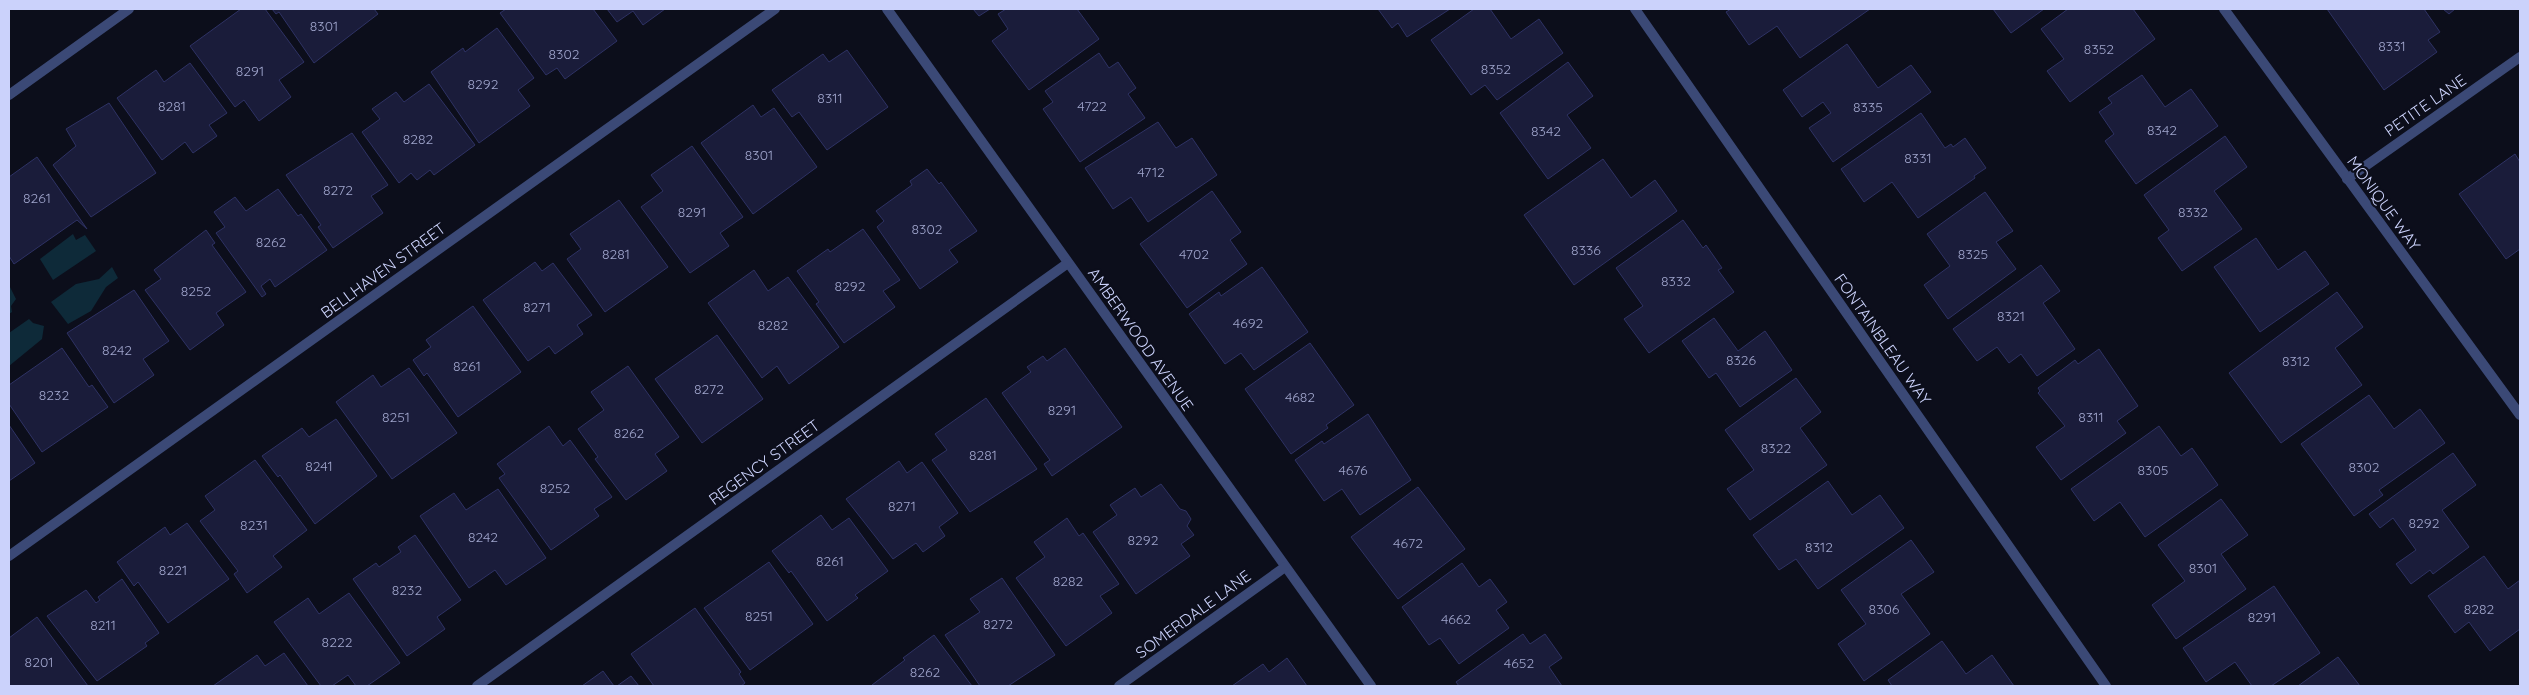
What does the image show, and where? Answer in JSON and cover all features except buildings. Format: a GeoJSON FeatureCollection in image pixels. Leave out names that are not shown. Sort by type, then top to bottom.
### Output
{"type":"FeatureCollection","features":[{"type":"Feature","properties":{"kind":"street"},"geometry":{"type":"LineString","coordinates":[[9,95],[129,9]]}},
{"type":"Feature","properties":{"kind":"street","name":"BELLHAVEN STREET"},"geometry":{"type":"LineString","coordinates":[[9,556],[775,9]]}},
{"type":"Feature","properties":{"kind":"street","name":"AMBERWOOD AVENUE"},"geometry":{"type":"LineString","coordinates":[[887,9],[1284,567],[1371,686]]}},
{"type":"Feature","properties":{"kind":"street","name":"FONTAINBLEAU WAY"},"geometry":{"type":"LineString","coordinates":[[1635,9],[2106,686]]}},
{"type":"Feature","properties":{"kind":"street","name":"MONIQUE WAY"},"geometry":{"type":"LineString","coordinates":[[2224,9],[2520,415]]}},
{"type":"Feature","properties":{"kind":"street","name":"PETITE LANE"},"geometry":{"type":"LineString","coordinates":[[2347,179],[2520,56]]}},
{"type":"Feature","properties":{"kind":"street","name":"REGENCY STREET"},"geometry":{"type":"LineString","coordinates":[[477,686],[1068,263]]}},
{"type":"Feature","properties":{"kind":"street","name":"SOMERDALE LANE"},"geometry":{"type":"LineString","coordinates":[[1119,686],[1284,567]]}},
{"type":"Feature","properties":{"kind":"water"},"geometry":{"type":"Polygon","coordinates":[[[73,234],[76,240],[85,235],[96,251],[53,280],[40,259],[73,234]]]}},
{"type":"Feature","properties":{"kind":"water"},"geometry":{"type":"Polygon","coordinates":[[[112,267],[118,278],[106,287],[91,311],[68,324],[51,302],[76,284],[99,279],[112,267]]]}},
{"type":"Feature","properties":{"kind":"water"},"geometry":{"type":"Polygon","coordinates":[[[9,285],[16,299],[11,306],[12,312],[9,314],[9,285]]]}},
{"type":"Feature","properties":{"kind":"water"},"geometry":{"type":"Polygon","coordinates":[[[29,319],[33,323],[44,326],[42,339],[9,366],[9,333],[29,319]]]}}]}
